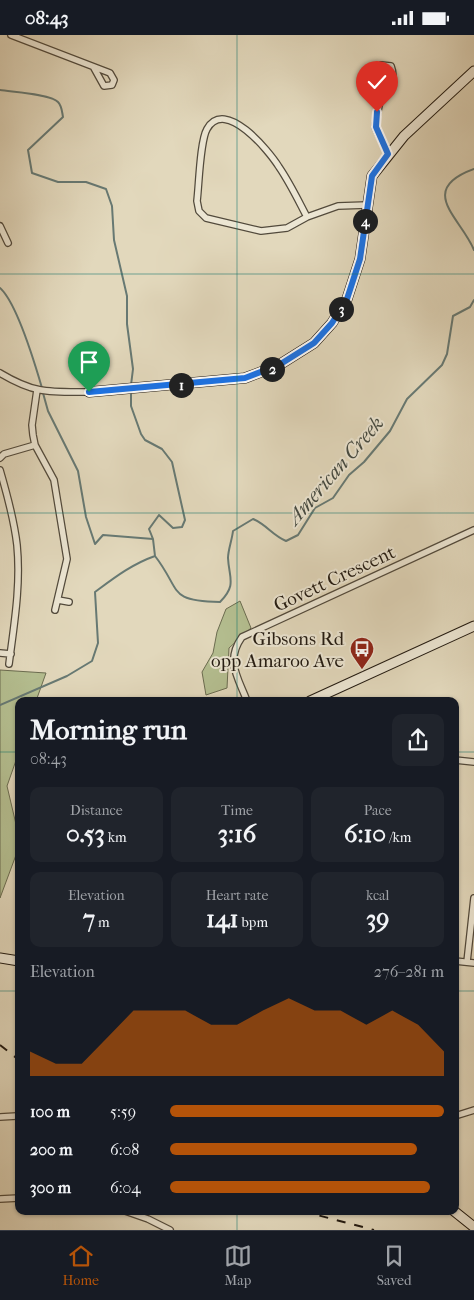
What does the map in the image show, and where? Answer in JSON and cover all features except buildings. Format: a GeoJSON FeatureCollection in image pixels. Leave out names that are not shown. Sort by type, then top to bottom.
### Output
{"type":"FeatureCollection","features":[{"type":"Feature","properties":{"kind":"street"},"geometry":{"type":"LineString","coordinates":[[11,35],[94,68]]}},
{"type":"Feature","properties":{"kind":"street"},"geometry":{"type":"LineString","coordinates":[[381,95],[390,86],[393,77],[391,66],[387,64],[382,65],[377,71],[378,88],[381,95],[376,127],[388,154]]}},
{"type":"Feature","properties":{"kind":"street"},"geometry":{"type":"LineString","coordinates":[[0,373],[28,388],[37,390],[89,392],[245,378],[264,372],[297,355],[314,343],[332,323],[347,299],[360,259],[372,176],[404,136],[474,71]]}},
{"type":"Feature","properties":{"kind":"street"},"geometry":{"type":"LineString","coordinates":[[307,217],[278,165],[251,135],[229,119],[222,119],[211,125],[205,137],[197,201],[202,215],[261,231],[287,228],[307,217],[338,206],[367,205]]}},
{"type":"Feature","properties":{"kind":"street"},"geometry":{"type":"LineString","coordinates":[[0,226],[8,243]]}},
{"type":"Feature","properties":{"kind":"street"},"geometry":{"type":"LineString","coordinates":[[37,390],[32,425],[35,445],[54,480],[66,542],[67,559],[55,610]]}},
{"type":"Feature","properties":{"kind":"street"},"geometry":{"type":"LineString","coordinates":[[0,458],[4,454],[35,445]]}},
{"type":"Feature","properties":{"kind":"street"},"geometry":{"type":"LineString","coordinates":[[0,470],[14,526],[18,553],[18,591],[9,664]]}},
{"type":"Feature","properties":{"kind":"street","name":"Govett Crescent"},"geometry":{"type":"LineString","coordinates":[[245,697],[232,664],[236,646],[242,637],[474,530]]}},
{"type":"Feature","properties":{"kind":"street"},"geometry":{"type":"LineString","coordinates":[[58,600],[69,602]]}},
{"type":"Feature","properties":{"kind":"street"},"geometry":{"type":"LineString","coordinates":[[323,697],[473,628]]}},
{"type":"Feature","properties":{"kind":"street"},"geometry":{"type":"LineString","coordinates":[[0,653],[11,654]]}},
{"type":"Feature","properties":{"kind":"street"},"geometry":{"type":"LineString","coordinates":[[459,760],[474,762]]}},
{"type":"Feature","properties":{"kind":"street"},"geometry":{"type":"LineString","coordinates":[[471,963],[474,898]]}},
{"type":"Feature","properties":{"kind":"street"},"geometry":{"type":"LineString","coordinates":[[0,957],[15,957]]}},
{"type":"Feature","properties":{"kind":"street"},"geometry":{"type":"LineString","coordinates":[[0,957],[15,960]]}},
{"type":"Feature","properties":{"kind":"street"},"geometry":{"type":"LineString","coordinates":[[459,1114],[474,1110]]}},
{"type":"Feature","properties":{"kind":"street"},"geometry":{"type":"LineString","coordinates":[[0,1117],[15,1116]]}},
{"type":"Feature","properties":{"kind":"street"},"geometry":{"type":"LineString","coordinates":[[0,1199],[15,1198]]}},
{"type":"Feature","properties":{"kind":"street"},"geometry":{"type":"LineString","coordinates":[[136,1215],[170,1230]]}},
{"type":"Feature","properties":{"kind":"street"},"geometry":{"type":"LineString","coordinates":[[459,1215],[474,1227]]}},
{"type":"Feature","properties":{"kind":"green space"},"geometry":{"type":"Polygon","coordinates":[[[240,601],[251,628],[229,648],[227,688],[206,695],[202,672],[213,653],[217,632],[226,609],[240,601]]]}},
{"type":"Feature","properties":{"kind":"green space"},"geometry":{"type":"Polygon","coordinates":[[[0,670],[46,673],[37,697],[15,697],[15,763],[7,786],[15,820],[15,858],[0,898],[0,670]]]}},
{"type":"Feature","properties":{"kind":"waterway"},"geometry":{"type":"LineString","coordinates":[[0,90],[48,97],[58,102],[61,107],[63,117],[28,150],[32,173],[58,182],[86,182],[106,189],[112,206],[114,240],[127,296],[127,324],[133,369],[131,385]]}},
{"type":"Feature","properties":{"kind":"waterway","name":"American Creek"},"geometry":{"type":"LineString","coordinates":[[474,169],[457,177],[448,186],[445,195],[447,205],[474,250]]}},
{"type":"Feature","properties":{"kind":"waterway"},"geometry":{"type":"LineString","coordinates":[[0,288],[19,320],[42,388]]}},
{"type":"Feature","properties":{"kind":"waterway","name":"American Creek"},"geometry":{"type":"LineString","coordinates":[[18,697],[67,676],[92,661],[98,643],[95,592],[139,563],[155,556],[173,586],[183,596],[203,601],[220,602],[229,591],[231,581],[228,558],[233,531],[253,519],[286,541],[298,535],[315,508],[333,498],[349,475],[364,462],[390,431],[407,399],[442,365],[447,354],[453,316],[470,307],[474,300]]}},
{"type":"Feature","properties":{"kind":"waterway"},"geometry":{"type":"LineString","coordinates":[[131,392],[131,406],[141,434],[145,440],[162,449],[172,462],[185,520],[182,527],[173,528],[159,515],[149,529],[153,539],[155,556]]}},
{"type":"Feature","properties":{"kind":"waterway"},"geometry":{"type":"LineString","coordinates":[[43,393],[48,411],[78,471],[86,517],[95,544],[103,535],[153,539]]}},
{"type":"Feature","properties":{"kind":"waterway","name":"American Creek"},"geometry":{"type":"LineString","coordinates":[[0,705],[15,699]]}},
{"type":"Feature","properties":{"kind":"railway"},"geometry":{"type":"LineString","coordinates":[[0,1045],[15,1057]]}},
{"type":"Feature","properties":{"kind":"railway"},"geometry":{"type":"LineString","coordinates":[[317,1215],[374,1230]]}},
{"type":"Feature","properties":{"kind":"place","name":"Gibsons Rd opp Amaroo Ave"},"geometry":{"type":"Point","coordinates":[362,670]}},
{"type":"Feature","properties":{"kind":"route"},"geometry":{"type":"LineString","coordinates":[[89,392],[245,378],[279,365],[314,343],[332,323],[347,299],[360,259],[368,189],[372,176],[388,154],[376,127],[377,112]]}}]}
